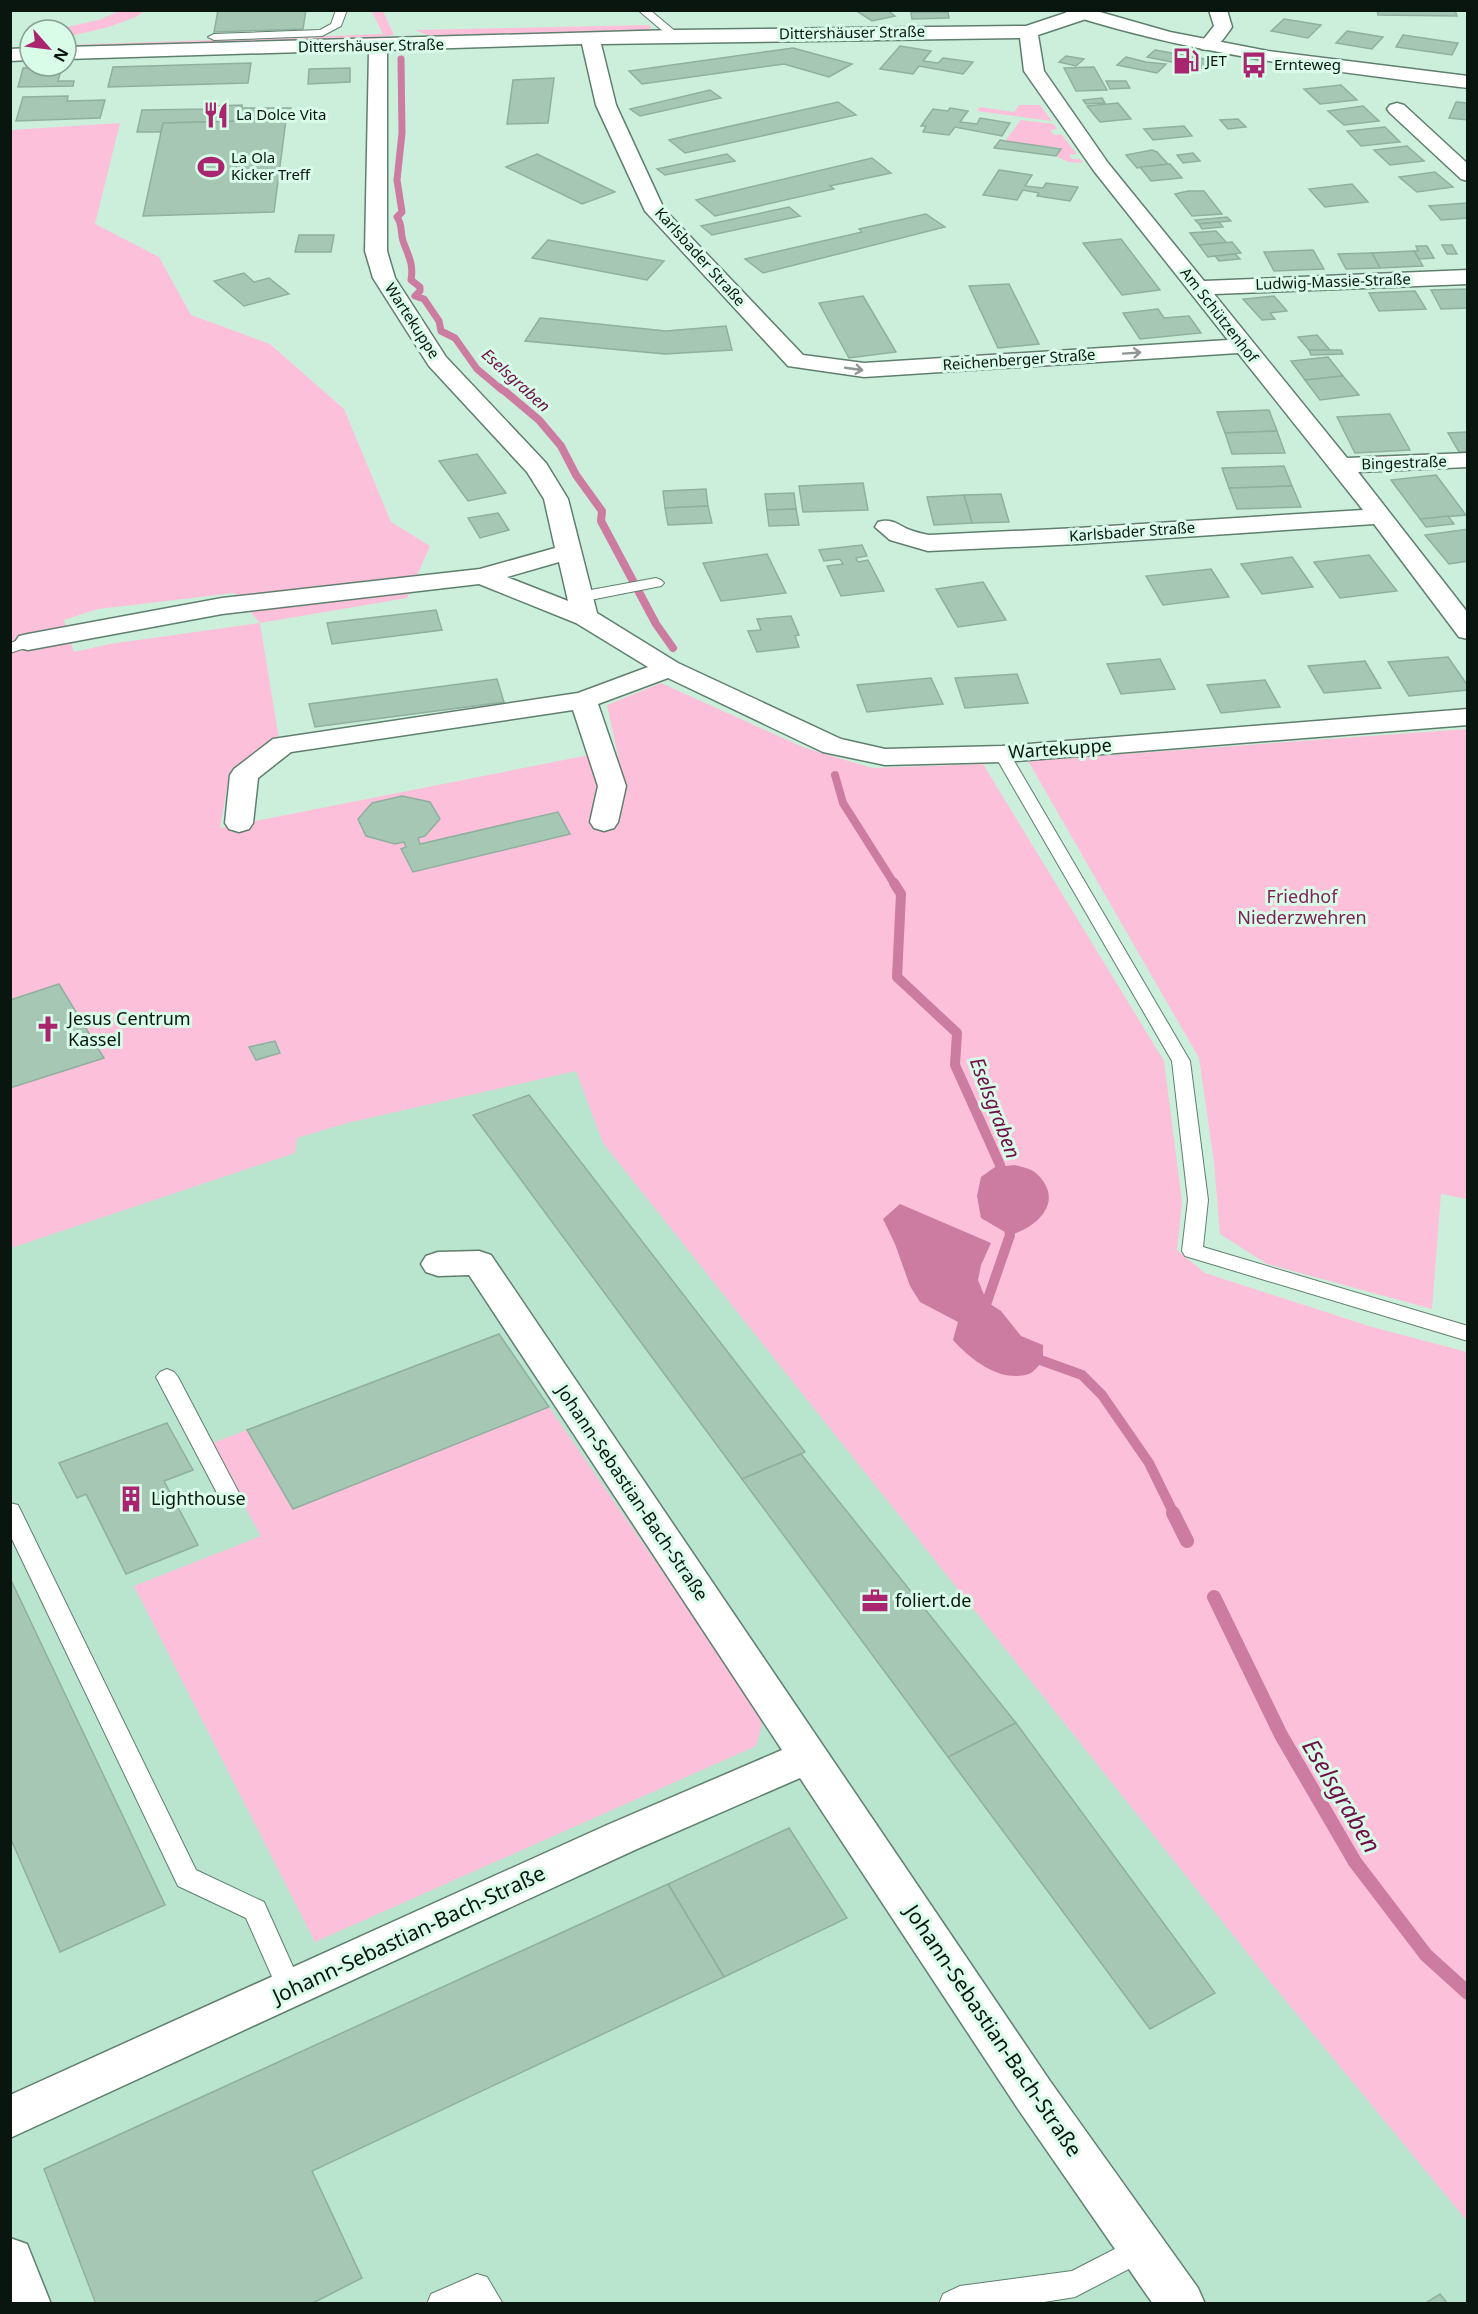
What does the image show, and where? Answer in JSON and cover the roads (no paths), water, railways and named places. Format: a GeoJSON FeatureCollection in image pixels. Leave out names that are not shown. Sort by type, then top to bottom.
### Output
{"type":"FeatureCollection","features":[{"type":"Feature","properties":{"kind":"street"},"geometry":{"type":"LineString","coordinates":[[1208,45],[1223,27],[1218,10]]}},
{"type":"Feature","properties":{"kind":"street"},"geometry":{"type":"LineString","coordinates":[[1028,33],[1077,12],[1135,29],[1208,45],[1319,63],[1467,82]]}},
{"type":"Feature","properties":{"kind":"street","name":"Dittershäuser Straße"},"geometry":{"type":"LineString","coordinates":[[78,53],[675,36],[1028,33]]}},
{"type":"Feature","properties":{"kind":"street","name":"Am Schützenhof"},"geometry":{"type":"LineString","coordinates":[[1028,33],[1034,71],[1101,167],[1341,465],[1467,631]]}},
{"type":"Feature","properties":{"kind":"street","name":"Karlsbader Straße"},"geometry":{"type":"LineString","coordinates":[[590,39],[606,105],[656,211],[796,361]]}},
{"type":"Feature","properties":{"kind":"street","name":"Wartekuppe"},"geometry":{"type":"LineString","coordinates":[[378,46],[376,251],[384,278],[437,361],[537,468],[556,499],[582,607]]}},
{"type":"Feature","properties":{"kind":"street"},"geometry":{"type":"LineString","coordinates":[[1397,109],[1467,175]]}},
{"type":"Feature","properties":{"kind":"street","name":"Ludwig-Massie-Straße"},"geometry":{"type":"LineString","coordinates":[[1198,288],[1467,277]]}},
{"type":"Feature","properties":{"kind":"street","name":"Reichenberger Straße"},"geometry":{"type":"LineString","coordinates":[[796,361],[864,370],[1243,346]]}},
{"type":"Feature","properties":{"kind":"street","name":"Bingestraße"},"geometry":{"type":"LineString","coordinates":[[1341,465],[1467,460]]}},
{"type":"Feature","properties":{"kind":"street","name":"Karlsbader Straße"},"geometry":{"type":"LineString","coordinates":[[887,527],[899,535],[928,543],[1078,536],[1381,516]]}},
{"type":"Feature","properties":{"kind":"street","name":"Wartekuppe"},"geometry":{"type":"LineString","coordinates":[[19,645],[222,606],[482,576],[568,552]]}},
{"type":"Feature","properties":{"kind":"street","name":"Wartekuppe"},"geometry":{"type":"LineString","coordinates":[[482,576],[582,607],[669,669],[833,746],[885,757],[1002,754],[1467,717]]}},
{"type":"Feature","properties":{"kind":"street"},"geometry":{"type":"LineString","coordinates":[[238,823],[244,776],[283,745],[583,700],[669,669]]}},
{"type":"Feature","properties":{"kind":"street"},"geometry":{"type":"LineString","coordinates":[[583,700],[612,786],[604,822]]}},
{"type":"Feature","properties":{"kind":"street","name":"Johann-Sebastian-Bach-Straße"},"geometry":{"type":"LineString","coordinates":[[438,1264],[479,1263],[1034,2095],[1181,2304]]}},
{"type":"Feature","properties":{"kind":"street","name":"Johann-Sebastian-Bach-Straße"},"geometry":{"type":"LineString","coordinates":[[10,2117],[622,1838],[809,1756]]}},
{"type":"Feature","properties":{"kind":"street"},"geometry":{"type":"LineString","coordinates":[[10,2260],[27,2304]]}},
{"type":"Feature","properties":{"kind":"lane"},"geometry":{"type":"LineString","coordinates":[[214,37],[322,33],[336,26],[342,10]]}},
{"type":"Feature","properties":{"kind":"lane"},"geometry":{"type":"LineString","coordinates":[[643,10],[675,36]]}},
{"type":"Feature","properties":{"kind":"lane"},"geometry":{"type":"LineString","coordinates":[[582,607],[628,588],[656,583]]}},
{"type":"Feature","properties":{"kind":"lane"},"geometry":{"type":"LineString","coordinates":[[1002,754],[1181,1061],[1198,1200],[1192,1251],[1467,1334]]}},
{"type":"Feature","properties":{"kind":"lane"},"geometry":{"type":"LineString","coordinates":[[167,1377],[228,1493]]}},
{"type":"Feature","properties":{"kind":"lane"},"geometry":{"type":"LineString","coordinates":[[10,1510],[187,1878],[255,1910],[290,1989]]}},
{"type":"Feature","properties":{"kind":"lane"},"geometry":{"type":"LineString","coordinates":[[953,2304],[960,2300],[1076,2284],[1142,2248]]}},
{"type":"Feature","properties":{"kind":"lane"},"geometry":{"type":"LineString","coordinates":[[441,2304],[477,2287],[489,2304]]}},
{"type":"Feature","properties":{"kind":"waterway","name":"Eselsgraben"},"geometry":{"type":"LineString","coordinates":[[401,59],[402,133],[397,180],[402,212],[397,217],[409,255],[411,280],[420,287],[420,291],[415,296],[424,299],[439,321],[441,331],[455,338],[477,369],[502,390]]}},
{"type":"Feature","properties":{"kind":"waterway","name":"Eselsgraben"},"geometry":{"type":"LineString","coordinates":[[501,388],[539,420],[561,446],[576,475],[602,511],[601,521],[656,624],[673,648]]}},
{"type":"Feature","properties":{"kind":"waterway","name":"Eselsgraben"},"geometry":{"type":"LineString","coordinates":[[835,775],[843,803],[895,885]]}},
{"type":"Feature","properties":{"kind":"waterway","name":"Eselsgraben"},"geometry":{"type":"LineString","coordinates":[[894,883],[901,894],[897,977],[957,1033],[955,1065],[1000,1165],[1002,1180]]}},
{"type":"Feature","properties":{"kind":"waterway","name":"Eselsgraben"},"geometry":{"type":"LineString","coordinates":[[982,1316],[1010,1235],[1008,1222]]}},
{"type":"Feature","properties":{"kind":"waterway","name":"Eselsgraben"},"geometry":{"type":"LineString","coordinates":[[1032,1357],[1082,1375],[1102,1395],[1149,1463],[1174,1514]]}},
{"type":"Feature","properties":{"kind":"waterway","name":"Eselsgraben"},"geometry":{"type":"LineString","coordinates":[[1173,1513],[1187,1541]]}},
{"type":"Feature","properties":{"kind":"waterway","name":"Eselsgraben"},"geometry":{"type":"LineString","coordinates":[[1214,1597],[1281,1735],[1355,1862],[1426,1955],[1468,1993]]}},
{"type":"Feature","properties":{"kind":"place","name":"JET"},"geometry":{"type":"Point","coordinates":[1186,61]}},
{"type":"Feature","properties":{"kind":"place","name":"Ernteweg"},"geometry":{"type":"Point","coordinates":[1254,65]}},
{"type":"Feature","properties":{"kind":"place","name":"La Dolce Vita"},"geometry":{"type":"Point","coordinates":[216,115]}},
{"type":"Feature","properties":{"kind":"place","name":"La Ola Kicker Treff"},"geometry":{"type":"Point","coordinates":[211,167]}},
{"type":"Feature","properties":{"kind":"place","name":"Jesus Centrum Kassel"},"geometry":{"type":"Point","coordinates":[48,1029]}},
{"type":"Feature","properties":{"kind":"place","name":"Lighthouse"},"geometry":{"type":"Point","coordinates":[131,1499]}},
{"type":"Feature","properties":{"kind":"place","name":"foliert.de"},"geometry":{"type":"Point","coordinates":[875,1601]}},
{"type":"Feature","properties":{"kind":"park label","name":"Friedhof Niederzwehren"},"geometry":{"type":"Point","coordinates":[1302,907]}}]}
